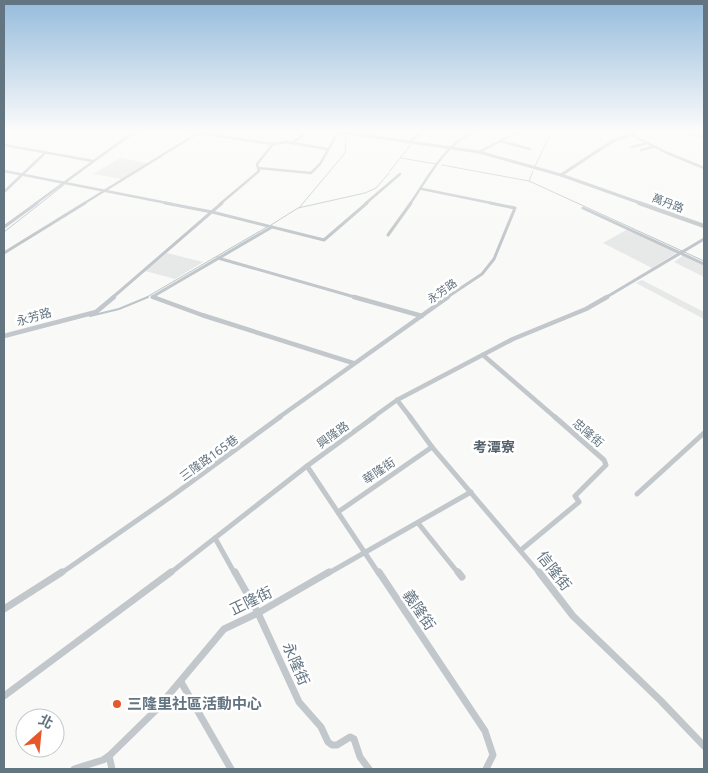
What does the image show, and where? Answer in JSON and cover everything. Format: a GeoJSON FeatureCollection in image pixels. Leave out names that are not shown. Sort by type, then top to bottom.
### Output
{"type":"FeatureCollection","features":[{"type":"Feature","properties":{"kind":"street"},"geometry":{"type":"LineString","coordinates":[[4,192],[31,167]]}},
{"type":"Feature","properties":{"kind":"street"},"geometry":{"type":"LineString","coordinates":[[4,227],[84,167]]}},
{"type":"Feature","properties":{"kind":"street"},"geometry":{"type":"LineString","coordinates":[[4,253],[142,167]]}},
{"type":"Feature","properties":{"kind":"street"},"geometry":{"type":"LineString","coordinates":[[258,168],[311,173],[318,167]]}},
{"type":"Feature","properties":{"kind":"street"},"geometry":{"type":"LineString","coordinates":[[388,235],[437,167]]}},
{"type":"Feature","properties":{"kind":"street","name":"萬丹路"},"geometry":{"type":"LineString","coordinates":[[530,167],[704,226]]}},
{"type":"Feature","properties":{"kind":"street"},"geometry":{"type":"LineString","coordinates":[[560,176],[573,167]]}},
{"type":"Feature","properties":{"kind":"street","name":"永芳路"},"geometry":{"type":"LineString","coordinates":[[4,336],[96,312],[259,171],[258,168]]}},
{"type":"Feature","properties":{"kind":"street"},"geometry":{"type":"LineString","coordinates":[[4,171],[212,212],[324,240],[400,174]]}},
{"type":"Feature","properties":{"kind":"street","name":"永芳路"},"geometry":{"type":"LineString","coordinates":[[218,258],[422,316],[482,274],[494,259],[515,209],[422,189]]}},
{"type":"Feature","properties":{"kind":"street"},"geometry":{"type":"LineString","coordinates":[[583,208],[683,252],[704,264]]}},
{"type":"Feature","properties":{"kind":"street"},"geometry":{"type":"LineString","coordinates":[[272,227],[154,296],[153,299],[353,363]]}},
{"type":"Feature","properties":{"kind":"street","name":"興隆路"},"geometry":{"type":"LineString","coordinates":[[4,696],[137,599],[307,466],[397,400],[539,327],[586,309],[704,239]]}},
{"type":"Feature","properties":{"kind":"street","name":"三隆路165巷"},"geometry":{"type":"LineString","coordinates":[[4,609],[35,591],[186,487],[353,363],[422,316]]}},
{"type":"Feature","properties":{"kind":"street","name":"忠隆街"},"geometry":{"type":"LineString","coordinates":[[483,355],[604,460],[606,465],[575,496],[579,502],[521,550]]}},
{"type":"Feature","properties":{"kind":"street","name":"信隆街"},"geometry":{"type":"LineString","coordinates":[[397,400],[432,447],[521,550],[573,616],[661,701],[704,746]]}},
{"type":"Feature","properties":{"kind":"street"},"geometry":{"type":"LineString","coordinates":[[637,494],[704,433]]}},
{"type":"Feature","properties":{"kind":"street","name":"華隆街"},"geometry":{"type":"LineString","coordinates":[[338,512],[432,447]]}},
{"type":"Feature","properties":{"kind":"street","name":"義隆街"},"geometry":{"type":"LineString","coordinates":[[307,466],[485,731],[494,757],[494,762],[486,769]]}},
{"type":"Feature","properties":{"kind":"street","name":"正隆街"},"geometry":{"type":"LineString","coordinates":[[74,769],[103,760],[109,756],[156,710],[224,629],[258,613],[366,554],[471,492]]}},
{"type":"Feature","properties":{"kind":"street"},"geometry":{"type":"LineString","coordinates":[[418,523],[462,577]]}},
{"type":"Feature","properties":{"kind":"street","name":"永隆街"},"geometry":{"type":"LineString","coordinates":[[215,538],[258,613],[299,702],[321,727],[328,742],[332,745],[337,745],[350,737],[354,739],[360,757],[369,769]]}},
{"type":"Feature","properties":{"kind":"street"},"geometry":{"type":"LineString","coordinates":[[181,682],[231,769]]}},
{"type":"Feature","properties":{"kind":"street"},"geometry":{"type":"LineString","coordinates":[[109,756],[112,769]]}},
{"type":"Feature","properties":{"kind":"shaded area"},"geometry":{"type":"Polygon","coordinates":[[[105,167],[141,167],[122,179],[93,174],[105,167]]]}},
{"type":"Feature","properties":{"kind":"shaded area"},"geometry":{"type":"Polygon","coordinates":[[[628,229],[678,252],[652,268],[603,243],[628,229]]]}},
{"type":"Feature","properties":{"kind":"shaded area"},"geometry":{"type":"Polygon","coordinates":[[[167,253],[203,262],[175,279],[145,271],[167,253]]]}},
{"type":"Feature","properties":{"kind":"shaded area"},"geometry":{"type":"Polygon","coordinates":[[[684,255],[704,264],[704,277],[674,262],[684,255]]]}},
{"type":"Feature","properties":{"kind":"shaded area"},"geometry":{"type":"Polygon","coordinates":[[[642,280],[704,312],[704,319],[636,283],[642,280]]]}},
{"type":"Feature","properties":{"kind":"waterway"},"geometry":{"type":"LineString","coordinates":[[299,208],[333,167]]}},
{"type":"Feature","properties":{"kind":"waterway"},"geometry":{"type":"LineString","coordinates":[[390,171],[393,167]]}},
{"type":"Feature","properties":{"kind":"waterway"},"geometry":{"type":"LineString","coordinates":[[453,167],[529,181]]}},
{"type":"Feature","properties":{"kind":"waterway"},"geometry":{"type":"LineString","coordinates":[[529,181],[533,171]]}},
{"type":"Feature","properties":{"kind":"waterway"},"geometry":{"type":"LineString","coordinates":[[299,208],[365,193],[376,188],[389,173]]}},
{"type":"Feature","properties":{"kind":"waterway"},"geometry":{"type":"LineString","coordinates":[[529,181],[704,261]]}},
{"type":"Feature","properties":{"kind":"waterway"},"geometry":{"type":"LineString","coordinates":[[4,232],[64,185]]}},
{"type":"Feature","properties":{"kind":"waterway"},"geometry":{"type":"LineString","coordinates":[[271,225],[299,208]]}},
{"type":"Feature","properties":{"kind":"waterway"},"geometry":{"type":"LineString","coordinates":[[145,298],[267,227]]}},
{"type":"Feature","properties":{"kind":"waterway"},"geometry":{"type":"LineString","coordinates":[[90,316],[119,309],[148,297]]}},
{"type":"Feature","properties":{"kind":"place","name":"三隆里社區活動中心"},"geometry":{"type":"Point","coordinates":[117,704]}},
{"type":"Feature","properties":{"kind":"district","name":"考潭寮"},"geometry":{"type":"Point","coordinates":[494,447]}}]}
